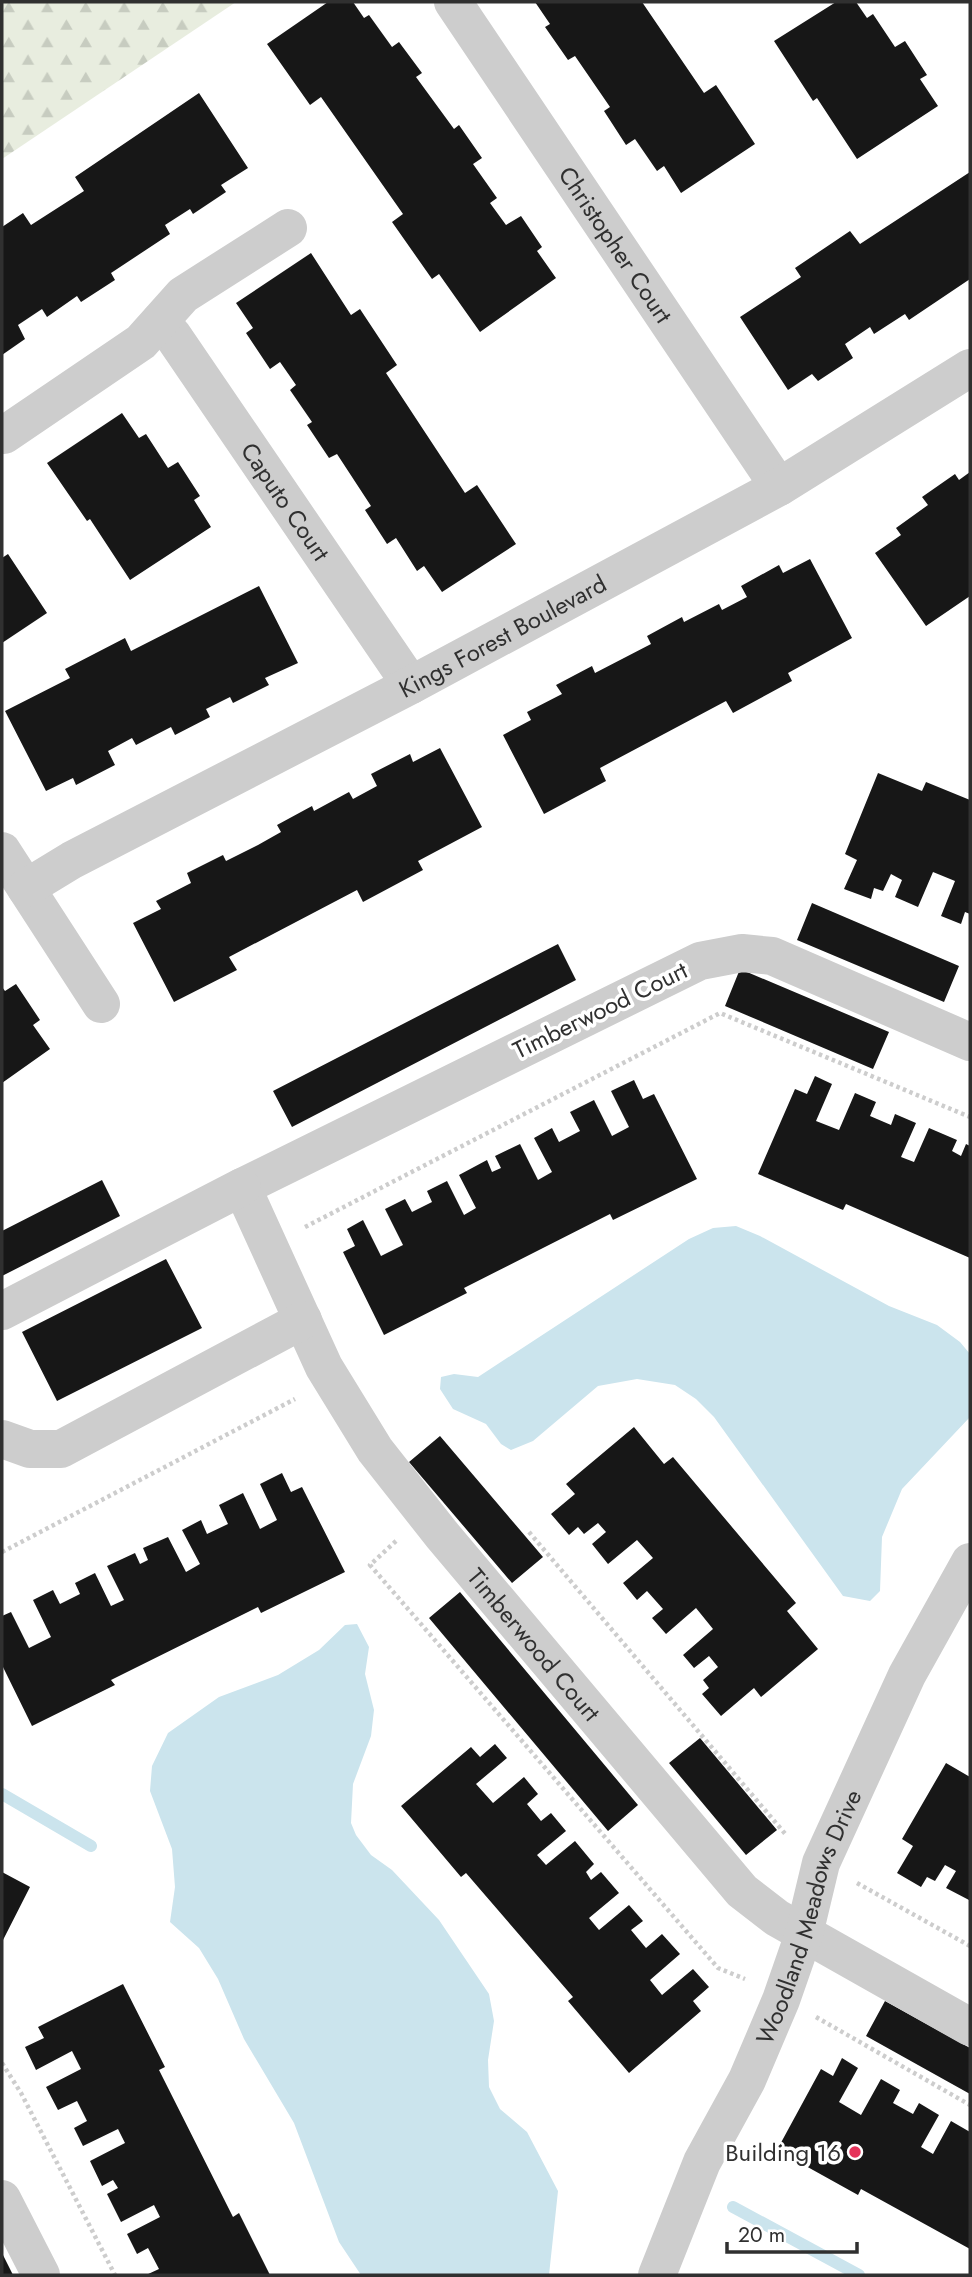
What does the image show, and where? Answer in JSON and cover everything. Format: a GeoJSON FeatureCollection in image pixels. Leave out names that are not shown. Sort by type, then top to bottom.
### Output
{"type":"FeatureCollection","features":[{"type":"Feature","properties":{"kind":"street","name":"Christopher Court"},"geometry":{"type":"LineString","coordinates":[[453,2],[779,487]]}},
{"type":"Feature","properties":{"kind":"street"},"geometry":{"type":"LineString","coordinates":[[4,435],[141,342],[183,295],[288,228]]}},
{"type":"Feature","properties":{"kind":"street","name":"Caputo Court"},"geometry":{"type":"LineString","coordinates":[[159,321],[173,336],[411,685]]}},
{"type":"Feature","properties":{"kind":"street","name":"Kings Forest Boulevard"},"geometry":{"type":"LineString","coordinates":[[26,888],[72,860],[411,685],[779,487],[970,368]]}},
{"type":"Feature","properties":{"kind":"street"},"geometry":{"type":"LineString","coordinates":[[2,851],[101,1004]]}},
{"type":"Feature","properties":{"kind":"street","name":"Timberwood Court"},"geometry":{"type":"LineString","coordinates":[[2,1311],[242,1187],[700,961],[742,953],[772,957],[970,1042]]}},
{"type":"Feature","properties":{"kind":"street","name":"Timberwood Court"},"geometry":{"type":"LineString","coordinates":[[242,1187],[324,1367],[374,1450],[442,1535],[742,1891],[777,1919],[970,2027]]}},
{"type":"Feature","properties":{"kind":"street"},"geometry":{"type":"LineString","coordinates":[[2,1439],[30,1449],[61,1449],[303,1321]]}},
{"type":"Feature","properties":{"kind":"street","name":"Woodland Meadows Drive"},"geometry":{"type":"LineString","coordinates":[[657,2275],[702,2162],[747,2080],[781,2000],[804,1934],[821,1863],[907,1675],[970,1562]]}},
{"type":"Feature","properties":{"kind":"street"},"geometry":{"type":"LineString","coordinates":[[2,2199],[41,2275]]}},
{"type":"Feature","properties":{"kind":"path"},"geometry":{"type":"LineString","coordinates":[[302,1228],[720,1013],[970,1117]]}},
{"type":"Feature","properties":{"kind":"path"},"geometry":{"type":"LineString","coordinates":[[2,1552],[300,1397]]}},
{"type":"Feature","properties":{"kind":"path"},"geometry":{"type":"LineString","coordinates":[[529,1532],[789,1839],[821,1863],[970,1946]]}},
{"type":"Feature","properties":{"kind":"path"},"geometry":{"type":"LineString","coordinates":[[400,1537],[370,1565],[718,1968],[758,1983],[781,2000],[823,2020],[970,2105]]}},
{"type":"Feature","properties":{"kind":"path"},"geometry":{"type":"LineString","coordinates":[[2,2063],[22,2093],[115,2275]]}},
{"type":"Feature","properties":{"kind":"green space"},"geometry":{"type":"Polygon","coordinates":[[[2,2],[236,2],[2,159],[2,2]]]}},
{"type":"Feature","properties":{"kind":"water"},"geometry":{"type":"Polygon","coordinates":[[[736,1226],[760,1236],[889,1306],[937,1325],[960,1342],[970,1354],[970,1417],[902,1489],[882,1537],[880,1591],[870,1601],[843,1596],[714,1417],[696,1399],[675,1385],[637,1379],[598,1386],[533,1441],[511,1450],[501,1444],[486,1424],[453,1409],[440,1389],[441,1377],[454,1374],[478,1377],[689,1239],[713,1228],[736,1226]]]}},
{"type":"Feature","properties":{"kind":"water"},"geometry":{"type":"Polygon","coordinates":[[[357,1624],[369,1647],[365,1674],[374,1710],[371,1736],[353,1784],[351,1823],[356,1835],[371,1855],[392,1870],[439,1920],[489,1994],[494,2021],[488,2060],[489,2087],[500,2109],[527,2132],[558,2191],[549,2275],[361,2275],[339,2242],[294,2123],[244,2039],[218,1979],[199,1948],[170,1922],[175,1887],[172,1849],[150,1791],[152,1766],[168,1733],[219,1697],[278,1675],[319,1650],[345,1625],[357,1624]]]}},
{"type":"Feature","properties":{"kind":"building"},"geometry":{"type":"Polygon","coordinates":[[[328,2],[353,2],[364,18],[369,15],[392,47],[399,42],[422,73],[416,77],[454,129],[459,125],[482,158],[473,164],[497,198],[490,203],[506,225],[521,216],[542,247],[537,251],[556,278],[480,332],[439,274],[432,279],[392,222],[403,214],[321,97],[310,105],[267,44],[328,2]]]}},
{"type":"Feature","properties":{"kind":"building"},"geometry":{"type":"Polygon","coordinates":[[[535,2],[642,2],[704,93],[716,85],[755,144],[681,193],[664,166],[657,171],[635,139],[626,145],[604,111],[610,107],[575,56],[568,60],[545,27],[550,24],[535,2]]]}},
{"type":"Feature","properties":{"kind":"building"},"geometry":{"type":"Polygon","coordinates":[[[836,2],[856,2],[867,18],[873,14],[895,47],[905,41],[927,75],[920,79],[938,106],[857,159],[817,98],[813,101],[774,41],[836,2]]]}},
{"type":"Feature","properties":{"kind":"building"},"geometry":{"type":"Polygon","coordinates":[[[199,93],[248,168],[221,185],[226,192],[193,214],[190,209],[165,225],[170,234],[111,273],[115,280],[81,302],[77,296],[47,317],[42,309],[18,325],[25,339],[2,355],[2,227],[23,213],[31,225],[84,191],[75,177],[199,93]]]}},
{"type":"Feature","properties":{"kind":"building"},"geometry":{"type":"Polygon","coordinates":[[[970,172],[970,279],[909,320],[905,314],[874,334],[870,327],[845,344],[853,358],[818,381],[812,374],[788,390],[740,317],[801,277],[795,268],[850,231],[860,244],[970,172]]]}},
{"type":"Feature","properties":{"kind":"building"},"geometry":{"type":"Polygon","coordinates":[[[311,253],[351,315],[360,309],[397,365],[386,373],[465,493],[477,485],[516,544],[442,592],[424,566],[417,571],[396,538],[387,544],[365,510],[371,506],[337,454],[329,458],[307,425],[312,422],[290,390],[296,385],[280,362],[270,369],[246,333],[253,328],[236,303],[311,253]]]}},
{"type":"Feature","properties":{"kind":"building"},"geometry":{"type":"Polygon","coordinates":[[[122,413],[139,438],[146,434],[168,468],[178,462],[200,496],[194,500],[211,527],[130,580],[90,519],[87,521],[47,463],[122,413]]]}},
{"type":"Feature","properties":{"kind":"building"},"geometry":{"type":"Polygon","coordinates":[[[970,472],[970,596],[926,626],[875,553],[901,535],[896,528],[928,505],[922,497],[955,474],[959,480],[970,472]]]}},
{"type":"Feature","properties":{"kind":"building"},"geometry":{"type":"Polygon","coordinates":[[[8,554],[47,613],[2,643],[2,558],[8,554]]]}},
{"type":"Feature","properties":{"kind":"building"},"geometry":{"type":"Polygon","coordinates":[[[810,559],[852,638],[788,673],[792,681],[733,713],[726,701],[600,768],[606,781],[544,814],[503,735],[531,720],[527,712],[562,694],[556,685],[592,666],[595,673],[651,644],[647,636],[682,617],[684,622],[719,604],[722,610],[747,597],[741,586],[779,565],[783,573],[810,559]]]}},
{"type":"Feature","properties":{"kind":"building"},"geometry":{"type":"Polygon","coordinates":[[[259,586],[298,663],[265,678],[269,685],[233,703],[230,697],[206,709],[210,717],[175,735],[171,727],[136,745],[132,738],[108,751],[115,765],[76,785],[73,778],[46,791],[5,711],[70,678],[65,669],[125,638],[131,651],[259,586]]]}},
{"type":"Feature","properties":{"kind":"building"},"geometry":{"type":"Polygon","coordinates":[[[440,748],[482,827],[418,861],[423,870],[363,902],[357,890],[229,957],[237,970],[174,1002],[133,923],[161,909],[156,901],[191,883],[187,873],[223,855],[226,861],[258,845],[281,832],[277,825],[312,806],[314,811],[349,792],[353,799],[377,786],[371,774],[410,754],[413,762],[440,748]]]}},
{"type":"Feature","properties":{"kind":"building"},"geometry":{"type":"Polygon","coordinates":[[[878,773],[922,791],[926,782],[970,800],[970,914],[965,912],[961,924],[941,916],[955,881],[933,872],[918,907],[895,897],[902,880],[891,874],[883,891],[874,888],[871,899],[844,889],[857,860],[845,854],[878,773]]]}},
{"type":"Feature","properties":{"kind":"building"},"geometry":{"type":"Polygon","coordinates":[[[812,903],[959,966],[944,1002],[797,940],[812,903]]]}},
{"type":"Feature","properties":{"kind":"building"},"geometry":{"type":"Polygon","coordinates":[[[558,944],[576,980],[292,1127],[273,1091],[558,944]]]}},
{"type":"Feature","properties":{"kind":"building"},"geometry":{"type":"Polygon","coordinates":[[[740,969],[889,1032],[873,1069],[725,1006],[740,969]]]}},
{"type":"Feature","properties":{"kind":"building"},"geometry":{"type":"Polygon","coordinates":[[[16,984],[40,1020],[33,1025],[50,1049],[2,1083],[2,987],[5,991],[16,984]]]}},
{"type":"Feature","properties":{"kind":"building"},"geometry":{"type":"Polygon","coordinates":[[[815,1076],[832,1084],[816,1121],[839,1130],[855,1093],[876,1102],[870,1116],[891,1125],[895,1114],[916,1123],[901,1157],[914,1162],[929,1128],[957,1140],[952,1151],[961,1156],[966,1144],[970,1146],[970,1258],[846,1204],[843,1210],[758,1174],[795,1089],[807,1094],[815,1076]]]}},
{"type":"Feature","properties":{"kind":"building"},"geometry":{"type":"Polygon","coordinates":[[[634,1080],[643,1099],[654,1094],[697,1179],[613,1220],[610,1214],[464,1288],[467,1293],[384,1335],[343,1252],[355,1246],[347,1229],[363,1220],[381,1256],[403,1245],[385,1209],[405,1199],[412,1212],[432,1202],[427,1191],[447,1181],[464,1215],[476,1208],[459,1175],[487,1160],[492,1172],[501,1168],[495,1156],[520,1144],[538,1180],[552,1172],[534,1138],[552,1128],[559,1142],[580,1131],[570,1112],[594,1100],[612,1136],[629,1127],[611,1091],[634,1080]]]}},
{"type":"Feature","properties":{"kind":"building"},"geometry":{"type":"Polygon","coordinates":[[[102,1180],[120,1216],[2,1276],[2,1231],[102,1180]]]}},
{"type":"Feature","properties":{"kind":"building"},"geometry":{"type":"Polygon","coordinates":[[[166,1259],[202,1328],[57,1401],[22,1332],[166,1259]]]}},
{"type":"Feature","properties":{"kind":"building"},"geometry":{"type":"Polygon","coordinates":[[[634,1427],[664,1464],[673,1457],[796,1603],[787,1611],[818,1649],[761,1697],[754,1688],[721,1716],[702,1694],[709,1688],[703,1680],[718,1667],[709,1656],[694,1668],[683,1655],[713,1629],[696,1608],[666,1634],[652,1618],[663,1609],[647,1591],[637,1600],[623,1583],[653,1558],[637,1540],[608,1564],[592,1544],[606,1532],[598,1523],[584,1534],[578,1527],[569,1535],[551,1514],[575,1494],[566,1484],[634,1427]]]}},
{"type":"Feature","properties":{"kind":"building"},"geometry":{"type":"Polygon","coordinates":[[[440,1436],[543,1557],[512,1583],[409,1462],[440,1436]]]}},
{"type":"Feature","properties":{"kind":"building"},"geometry":{"type":"Polygon","coordinates":[[[282,1473],[291,1492],[302,1487],[345,1572],[261,1613],[258,1607],[111,1680],[115,1685],[32,1726],[2,1665],[2,1616],[11,1612],[29,1648],[51,1637],[33,1600],[53,1590],[60,1604],[80,1594],[75,1583],[95,1573],[111,1606],[124,1600],[107,1566],[135,1553],[140,1564],[148,1560],[143,1548],[168,1537],[186,1572],[200,1564],[182,1530],[201,1520],[207,1534],[228,1524],[219,1505],[243,1493],[260,1529],[277,1520],[260,1484],[282,1473]]]}},
{"type":"Feature","properties":{"kind":"building"},"geometry":{"type":"Polygon","coordinates":[[[460,1592],[638,1805],[608,1831],[429,1618],[460,1592]]]}},
{"type":"Feature","properties":{"kind":"building"},"geometry":{"type":"Polygon","coordinates":[[[700,1738],[777,1830],[746,1855],[669,1763],[700,1738]]]}},
{"type":"Feature","properties":{"kind":"building"},"geometry":{"type":"Polygon","coordinates":[[[495,1744],[507,1758],[476,1784],[493,1803],[524,1777],[538,1794],[527,1804],[541,1821],[551,1813],[566,1831],[537,1855],[546,1865],[575,1841],[594,1864],[586,1872],[591,1880],[601,1872],[619,1893],[589,1918],[599,1930],[629,1905],[643,1921],[631,1930],[646,1948],[662,1934],[680,1954],[650,1980],[662,1995],[693,1969],[709,1987],[693,2001],[701,2011],[629,2073],[568,2001],[573,1997],[466,1873],[461,1877],[401,1806],[471,1747],[480,1757],[495,1744]]]}},
{"type":"Feature","properties":{"kind":"building"},"geometry":{"type":"Polygon","coordinates":[[[946,1763],[970,1777],[969,1900],[946,1888],[956,1871],[945,1865],[935,1881],[927,1877],[921,1887],[897,1873],[913,1846],[902,1839],[946,1763]]]}},
{"type":"Feature","properties":{"kind":"building"},"geometry":{"type":"Polygon","coordinates":[[[2,1872],[30,1887],[2,1942],[2,1872]]]}},
{"type":"Feature","properties":{"kind":"building"},"geometry":{"type":"Polygon","coordinates":[[[123,1984],[165,2067],[159,2070],[233,2217],[239,2213],[270,2275],[146,2275],[159,2269],[148,2248],[137,2254],[127,2234],[160,2217],[154,2205],[121,2222],[107,2194],[118,2188],[113,2180],[102,2186],[90,2161],[125,2143],[118,2129],[83,2146],[74,2128],[87,2121],[77,2101],[58,2110],[46,2087],[81,2069],[72,2051],[36,2070],[25,2047],[44,2038],[38,2027],[123,1984]]]}},
{"type":"Feature","properties":{"kind":"building"},"geometry":{"type":"Polygon","coordinates":[[[885,2001],[970,2048],[970,2094],[866,2036],[885,2001]]]}},
{"type":"Feature","properties":{"kind":"building","name":"Building 16"},"geometry":{"type":"Polygon","coordinates":[[[842,2058],[858,2068],[839,2102],[861,2115],[881,2079],[900,2090],[893,2103],[913,2114],[919,2103],[939,2115],[921,2147],[933,2154],[951,2121],[970,2132],[970,2249],[861,2189],[858,2195],[777,2150],[821,2069],[833,2076],[842,2058]]]}},
{"type":"Feature","properties":{"kind":"building"},"geometry":{"type":"Polygon","coordinates":[[[2,2253],[13,2275],[2,2275],[2,2253]]]}},
{"type":"Feature","properties":{"kind":"waterway"},"geometry":{"type":"LineString","coordinates":[[2,1794],[91,1846]]}},
{"type":"Feature","properties":{"kind":"waterway"},"geometry":{"type":"LineString","coordinates":[[733,2207],[859,2275]]}},
{"type":"Feature","properties":{"kind":"place","name":"Building 16"},"geometry":{"type":"Point","coordinates":[855,2152]}}]}
